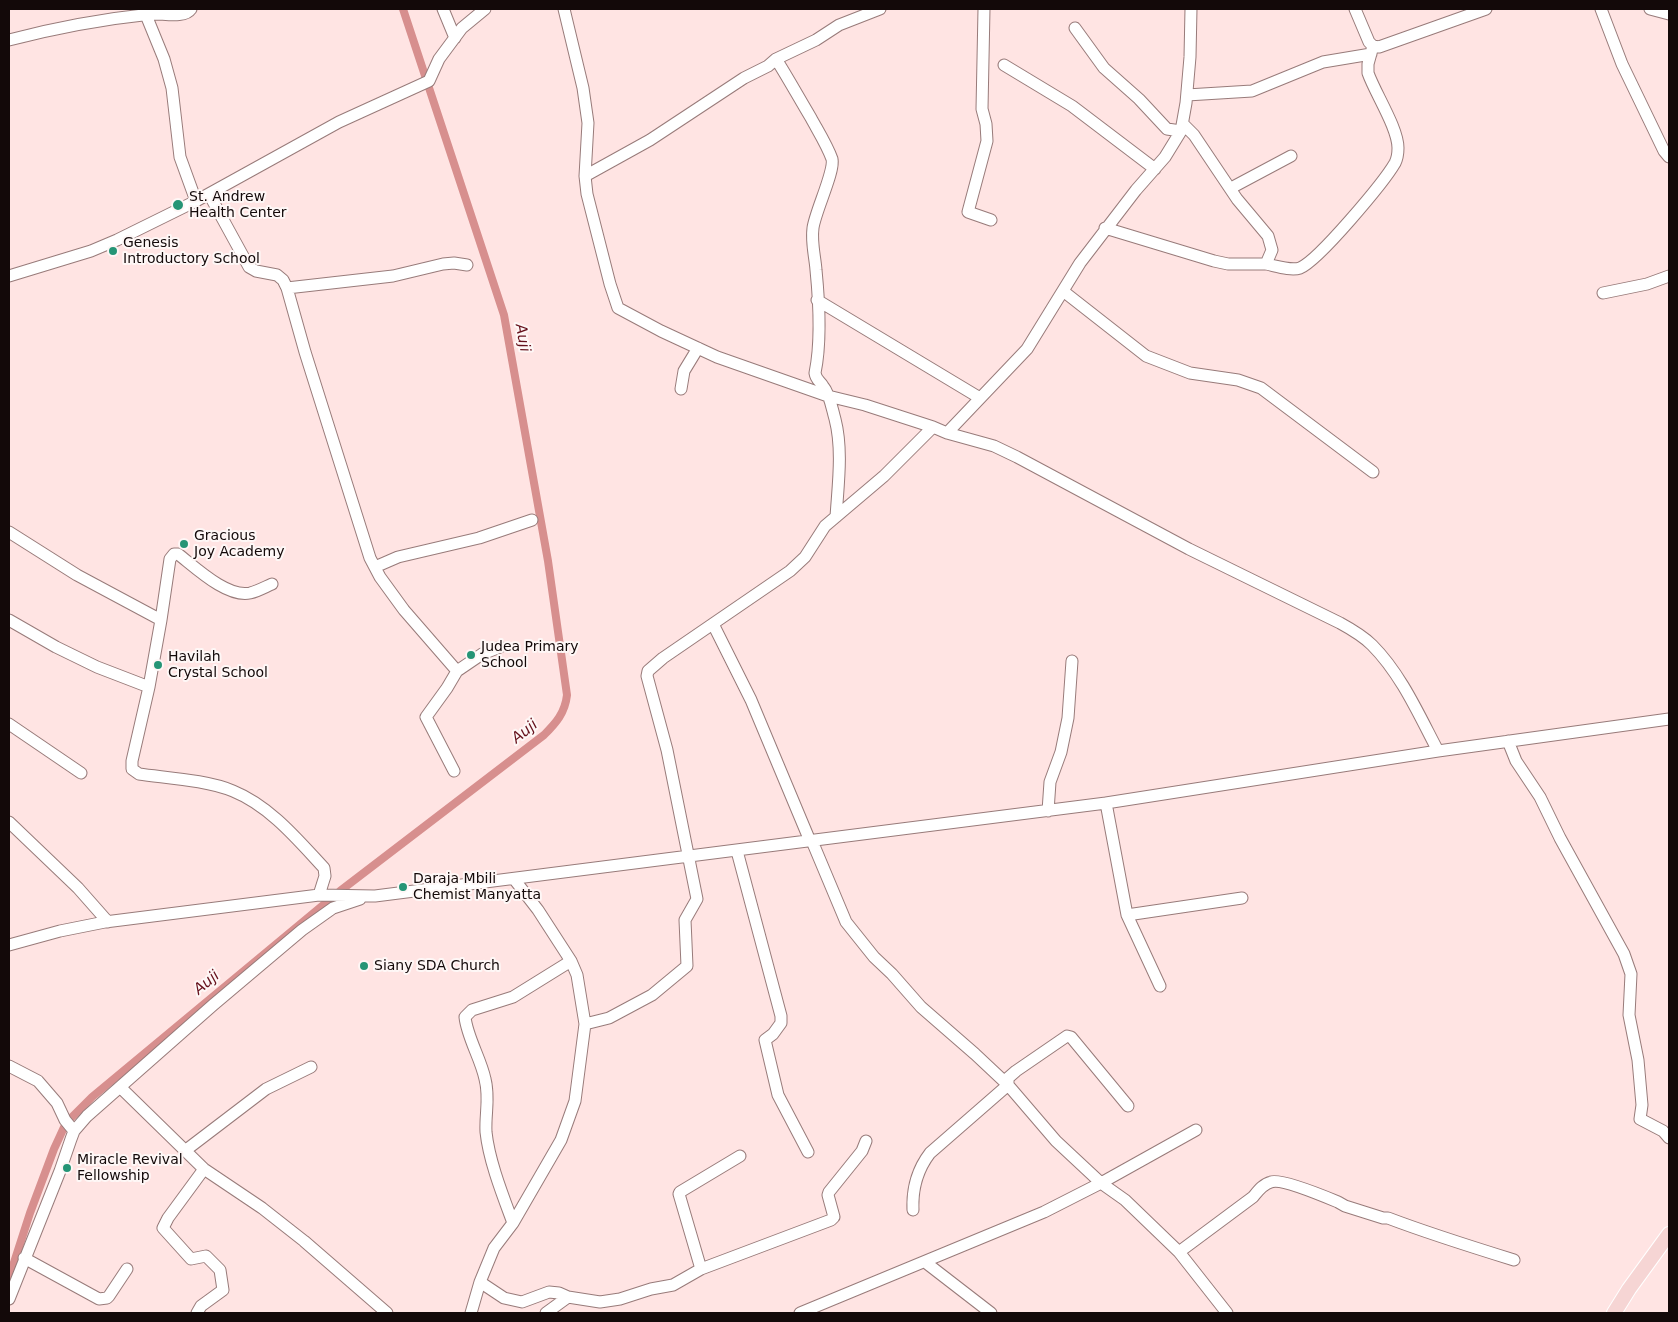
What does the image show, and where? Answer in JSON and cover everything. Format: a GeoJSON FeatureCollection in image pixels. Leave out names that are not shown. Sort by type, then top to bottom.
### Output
{"type":"FeatureCollection","features":[{"type":"Feature","properties":{"kind":"main road"},"geometry":{"type":"LineString","coordinates":[[1614,1313],[1629,1288],[1669,1234]]}},
{"type":"Feature","properties":{"kind":"street"},"geometry":{"type":"LineString","coordinates":[[9,40],[76,24],[146,15],[185,14],[191,9]]}},
{"type":"Feature","properties":{"kind":"street"},"geometry":{"type":"LineString","coordinates":[[443,9],[455,38]]}},
{"type":"Feature","properties":{"kind":"street"},"geometry":{"type":"LineString","coordinates":[[9,276],[91,251],[117,240],[196,201],[338,122],[429,81],[439,59],[462,28],[485,9]]}},
{"type":"Feature","properties":{"kind":"street"},"geometry":{"type":"LineString","coordinates":[[564,9],[583,88],[588,123],[585,176],[587,194],[618,308],[717,357],[828,396],[865,405],[994,446],[1189,549],[1340,623],[1372,645],[1389,666],[1401,683],[1438,751]]}},
{"type":"Feature","properties":{"kind":"street"},"geometry":{"type":"LineString","coordinates":[[585,176],[650,140],[722,92],[768,66],[776,59],[816,40],[839,25],[880,9]]}},
{"type":"Feature","properties":{"kind":"street"},"geometry":{"type":"LineString","coordinates":[[984,9],[982,109],[986,124],[987,141],[968,212],[991,220]]}},
{"type":"Feature","properties":{"kind":"street"},"geometry":{"type":"LineString","coordinates":[[947,432],[1027,349],[1080,262],[1105,228],[1165,157],[1182,128],[1190,57],[1191,9]]}},
{"type":"Feature","properties":{"kind":"street"},"geometry":{"type":"LineString","coordinates":[[1105,228],[1214,262],[1228,264],[1266,264],[1294,269],[1302,267],[1318,254],[1352,217],[1396,161],[1398,147],[1396,135],[1368,73],[1368,64],[1372,50],[1355,9]]}},
{"type":"Feature","properties":{"kind":"street"},"geometry":{"type":"LineString","coordinates":[[1186,96],[1252,91],[1323,62],[1372,50],[1486,9]]}},
{"type":"Feature","properties":{"kind":"street"},"geometry":{"type":"LineString","coordinates":[[1601,9],[1622,64],[1664,151],[1669,157]]}},
{"type":"Feature","properties":{"kind":"street"},"geometry":{"type":"LineString","coordinates":[[1650,9],[1669,14]]}},
{"type":"Feature","properties":{"kind":"street"},"geometry":{"type":"LineString","coordinates":[[146,15],[164,60],[172,88],[180,157],[196,201]]}},
{"type":"Feature","properties":{"kind":"street"},"geometry":{"type":"LineString","coordinates":[[1075,28],[1104,68],[1139,99],[1167,129],[1182,128],[1194,135],[1237,199],[1270,241],[1272,250],[1266,264]]}},
{"type":"Feature","properties":{"kind":"street"},"geometry":{"type":"LineString","coordinates":[[776,59],[820,134],[832,160],[832,168],[819,202],[813,228],[812,244],[816,270],[818,342],[815,373],[816,378],[824,386],[828,396],[836,421],[838,441],[839,463],[836,517]]}},
{"type":"Feature","properties":{"kind":"street"},"geometry":{"type":"LineString","coordinates":[[1004,65],[1072,106],[1154,169]]}},
{"type":"Feature","properties":{"kind":"street"},"geometry":{"type":"LineString","coordinates":[[1231,188],[1291,156]]}},
{"type":"Feature","properties":{"kind":"street"},"geometry":{"type":"LineString","coordinates":[[209,194],[249,267],[256,271],[277,275],[283,280],[360,528],[375,567],[404,610],[457,671]]}},
{"type":"Feature","properties":{"kind":"street"},"geometry":{"type":"LineString","coordinates":[[287,288],[334,281],[393,276],[443,264],[467,265]]}},
{"type":"Feature","properties":{"kind":"street"},"geometry":{"type":"LineString","coordinates":[[1603,293],[1647,284],[1669,276]]}},
{"type":"Feature","properties":{"kind":"street"},"geometry":{"type":"LineString","coordinates":[[1062,291],[1146,356],[1190,373],[1238,380],[1261,388],[1373,472]]}},
{"type":"Feature","properties":{"kind":"street"},"geometry":{"type":"LineString","coordinates":[[817,300],[980,398]]}},
{"type":"Feature","properties":{"kind":"street"},"geometry":{"type":"LineString","coordinates":[[681,389],[684,371],[698,348]]}},
{"type":"Feature","properties":{"kind":"street"},"geometry":{"type":"LineString","coordinates":[[585,1024],[609,1018],[652,995],[687,966],[685,920],[697,899],[667,750],[647,676],[648,671],[654,664],[790,571],[804,557],[825,526],[884,476],[933,427]]}},
{"type":"Feature","properties":{"kind":"street"},"geometry":{"type":"LineString","coordinates":[[375,567],[398,557],[479,538],[532,520]]}},
{"type":"Feature","properties":{"kind":"street"},"geometry":{"type":"LineString","coordinates":[[9,532],[77,575],[161,620]]}},
{"type":"Feature","properties":{"kind":"street"},"geometry":{"type":"LineString","coordinates":[[272,584],[250,593],[235,591],[215,582],[178,554],[174,554],[170,559],[149,687],[132,761],[132,769],[139,774],[207,784],[231,790],[250,800],[284,828],[324,868],[325,876],[321,895]]}},
{"type":"Feature","properties":{"kind":"street"},"geometry":{"type":"LineString","coordinates":[[9,620],[56,647],[97,667],[149,687]]}},
{"type":"Feature","properties":{"kind":"street"},"geometry":{"type":"LineString","coordinates":[[713,624],[751,700],[846,922],[921,1007],[1008,1085],[1056,1141],[1101,1183],[1125,1200],[1179,1252],[1227,1313]]}},
{"type":"Feature","properties":{"kind":"street"},"geometry":{"type":"LineString","coordinates":[[454,771],[426,717],[457,671],[482,654],[500,647]]}},
{"type":"Feature","properties":{"kind":"street"},"geometry":{"type":"LineString","coordinates":[[1048,811],[1050,782],[1061,752],[1068,718],[1072,661]]}},
{"type":"Feature","properties":{"kind":"street"},"geometry":{"type":"LineString","coordinates":[[9,945],[60,931],[108,922],[321,895],[366,896],[514,879],[1048,811],[1438,751],[1669,720]]}},
{"type":"Feature","properties":{"kind":"street"},"geometry":{"type":"LineString","coordinates":[[9,724],[81,773]]}},
{"type":"Feature","properties":{"kind":"street"},"geometry":{"type":"LineString","coordinates":[[1508,741],[1516,761],[1540,797],[1560,838],[1624,954],[1631,974],[1630,1016],[1638,1060],[1642,1105],[1640,1119],[1663,1131],[1669,1138]]}},
{"type":"Feature","properties":{"kind":"street"},"geometry":{"type":"LineString","coordinates":[[1106,803],[1127,914],[1160,986]]}},
{"type":"Feature","properties":{"kind":"street"},"geometry":{"type":"LineString","coordinates":[[9,822],[78,888],[108,922]]}},
{"type":"Feature","properties":{"kind":"street"},"geometry":{"type":"LineString","coordinates":[[737,850],[781,1016],[781,1023],[773,1034],[765,1040],[778,1095],[808,1152]]}},
{"type":"Feature","properties":{"kind":"street"},"geometry":{"type":"LineString","coordinates":[[471,1313],[480,1282],[494,1248],[512,1223],[561,1140],[575,1101],[585,1024],[577,974],[571,961],[538,910],[514,879]]}},
{"type":"Feature","properties":{"kind":"street"},"geometry":{"type":"LineString","coordinates":[[9,1299],[70,1126],[87,1116],[302,930],[333,908],[354,902],[366,896]]}},
{"type":"Feature","properties":{"kind":"street"},"geometry":{"type":"LineString","coordinates":[[1127,914],[1242,898]]}},
{"type":"Feature","properties":{"kind":"street"},"geometry":{"type":"LineString","coordinates":[[512,1223],[496,1176],[488,1142],[486,1129],[489,1095],[465,1017],[472,1010],[513,996],[571,961]]}},
{"type":"Feature","properties":{"kind":"street"},"geometry":{"type":"LineString","coordinates":[[913,1210],[913,1190],[921,1166],[930,1153],[1008,1085],[1008,1078],[1016,1071],[1067,1036],[1071,1037],[1128,1106]]}},
{"type":"Feature","properties":{"kind":"street"},"geometry":{"type":"LineString","coordinates":[[9,1066],[38,1081],[57,1103],[70,1126]]}},
{"type":"Feature","properties":{"kind":"street"},"geometry":{"type":"LineString","coordinates":[[186,1150],[266,1089],[311,1067]]}},
{"type":"Feature","properties":{"kind":"street"},"geometry":{"type":"LineString","coordinates":[[120,1087],[204,1168],[262,1208],[304,1241],[387,1313]]}},
{"type":"Feature","properties":{"kind":"street"},"geometry":{"type":"LineString","coordinates":[[800,1313],[1044,1212],[1101,1183],[1196,1130]]}},
{"type":"Feature","properties":{"kind":"street"},"geometry":{"type":"LineString","coordinates":[[480,1282],[504,1298],[522,1302],[549,1292],[600,1302],[620,1299],[651,1289],[673,1285],[701,1269],[831,1220],[834,1217],[828,1195],[829,1192],[862,1151],[866,1141]]}},
{"type":"Feature","properties":{"kind":"street"},"geometry":{"type":"LineString","coordinates":[[701,1269],[679,1194],[740,1156]]}},
{"type":"Feature","properties":{"kind":"street"},"geometry":{"type":"LineString","coordinates":[[197,1313],[201,1306],[223,1290],[220,1270],[207,1256],[191,1259],[163,1228],[168,1218],[204,1168]]}},
{"type":"Feature","properties":{"kind":"street"},"geometry":{"type":"LineString","coordinates":[[1179,1252],[1253,1197],[1261,1187],[1272,1181],[1288,1184],[1345,1206],[1388,1218],[1424,1232],[1434,1233],[1457,1243],[1514,1260]]}},
{"type":"Feature","properties":{"kind":"street"},"geometry":{"type":"LineString","coordinates":[[24,1258],[99,1299],[109,1296],[127,1269]]}},
{"type":"Feature","properties":{"kind":"street"},"geometry":{"type":"LineString","coordinates":[[925,1262],[991,1313]]}},
{"type":"Feature","properties":{"kind":"street"},"geometry":{"type":"LineString","coordinates":[[546,1313],[568,1296]]}},
{"type":"Feature","properties":{"kind":"waterway","name":"Auji"},"geometry":{"type":"LineString","coordinates":[[9,1278],[30,1213],[66,1123],[92,1097],[340,891],[544,735],[556,722],[564,707],[567,695],[548,561],[504,315],[403,9]]}},
{"type":"Feature","properties":{"kind":"place","name":"St. Andrew Health Center"},"geometry":{"type":"Point","coordinates":[178,205]}},
{"type":"Feature","properties":{"kind":"place","name":"Genesis Introductory School"},"geometry":{"type":"Point","coordinates":[113,251]}},
{"type":"Feature","properties":{"kind":"place","name":"Gracious Joy Academy"},"geometry":{"type":"Point","coordinates":[184,544]}},
{"type":"Feature","properties":{"kind":"place","name":"Judea Primary School"},"geometry":{"type":"Point","coordinates":[471,655]}},
{"type":"Feature","properties":{"kind":"place","name":"Havilah Crystal School"},"geometry":{"type":"Point","coordinates":[158,665]}},
{"type":"Feature","properties":{"kind":"place","name":"Daraja Mbili Chemist Manyatta"},"geometry":{"type":"Point","coordinates":[403,887]}},
{"type":"Feature","properties":{"kind":"place","name":"Siany SDA Church"},"geometry":{"type":"Point","coordinates":[364,966]}},
{"type":"Feature","properties":{"kind":"place","name":"Miracle Revival Fellowship"},"geometry":{"type":"Point","coordinates":[67,1168]}}]}
